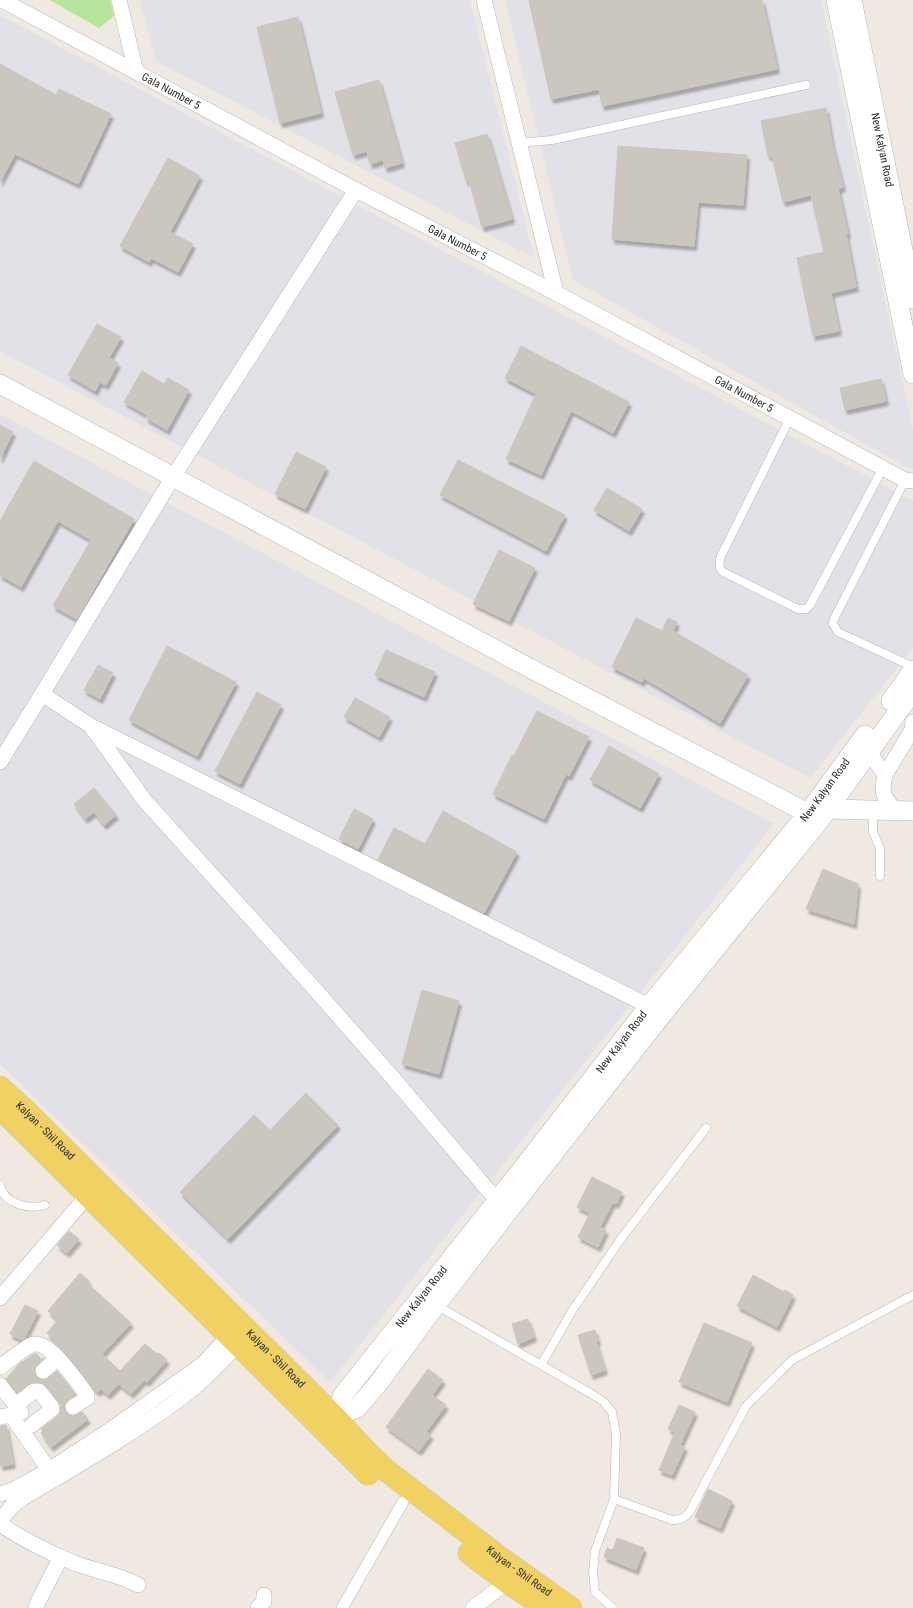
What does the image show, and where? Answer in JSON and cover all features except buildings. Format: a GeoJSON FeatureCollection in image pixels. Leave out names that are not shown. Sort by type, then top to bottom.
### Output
{"type":"FeatureCollection","features":[{"type":"Feature","properties":{"kind":"main road","name":"Kalyan - Shil Road"},"geometry":{"type":"LineString","coordinates":[[0,1087],[32,1117],[328,1423],[378,1483],[507,1582],[546,1608]]}},
{"type":"Feature","properties":{"kind":"main road","name":"Kalyan - Shil Road"},"geometry":{"type":"LineString","coordinates":[[0,1108],[234,1340],[328,1423],[365,1450],[387,1471],[498,1556],[570,1608]]}},
{"type":"Feature","properties":{"kind":"street","name":"Gala Number 5"},"geometry":{"type":"LineString","coordinates":[[2,0],[356,190],[556,292],[909,481]]}},
{"type":"Feature","properties":{"kind":"street"},"geometry":{"type":"LineString","coordinates":[[119,0],[136,72]]}},
{"type":"Feature","properties":{"kind":"street"},"geometry":{"type":"LineString","coordinates":[[484,0],[556,292]]}},
{"type":"Feature","properties":{"kind":"street"},"geometry":{"type":"LineString","coordinates":[[836,0],[913,374]]}},
{"type":"Feature","properties":{"kind":"street","name":"New Kalyan Road"},"geometry":{"type":"LineString","coordinates":[[852,0],[913,299]]}},
{"type":"Feature","properties":{"kind":"street"},"geometry":{"type":"LineString","coordinates":[[0,762],[173,477],[356,190]]}},
{"type":"Feature","properties":{"kind":"street"},"geometry":{"type":"LineString","coordinates":[[0,384],[517,661],[819,814],[867,810],[905,811]]}},
{"type":"Feature","properties":{"kind":"street","name":"New Kalyan Road"},"geometry":{"type":"LineString","coordinates":[[328,1423],[343,1394],[502,1207],[661,1016],[819,814],[913,668]]}},
{"type":"Feature","properties":{"kind":"street"},"geometry":{"type":"LineString","coordinates":[[42,694],[91,726],[649,1006]]}},
{"type":"Feature","properties":{"kind":"street","name":"New Kalyan Road"},"geometry":{"type":"LineString","coordinates":[[845,774],[869,752],[912,697]]}},
{"type":"Feature","properties":{"kind":"street"},"geometry":{"type":"LineString","coordinates":[[905,811],[885,798],[883,788],[885,775],[912,730],[913,722]]}},
{"type":"Feature","properties":{"kind":"street"},"geometry":{"type":"LineString","coordinates":[[91,726],[145,801],[304,977],[398,1084],[502,1207]]}},
{"type":"Feature","properties":{"kind":"street"},"geometry":{"type":"LineString","coordinates":[[869,752],[885,775]]}},
{"type":"Feature","properties":{"kind":"street","name":"New Kalyan Road"},"geometry":{"type":"LineString","coordinates":[[328,1423],[357,1408],[377,1385],[436,1305],[502,1207],[649,1006],[819,814]]}},
{"type":"Feature","properties":{"kind":"street"},"geometry":{"type":"LineString","coordinates":[[0,1298],[88,1195]]}},
{"type":"Feature","properties":{"kind":"street"},"geometry":{"type":"LineString","coordinates":[[0,1494],[13,1490],[48,1470],[107,1432],[203,1364],[234,1340]]}},
{"type":"Feature","properties":{"kind":"street"},"geometry":{"type":"LineString","coordinates":[[0,1521],[12,1506],[21,1499],[148,1420],[190,1391],[214,1369],[234,1340]]}},
{"type":"Feature","properties":{"kind":"street"},"geometry":{"type":"LineString","coordinates":[[0,1367],[31,1345],[36,1344],[43,1346],[58,1358],[87,1396],[73,1407]]}},
{"type":"Feature","properties":{"kind":"street"},"geometry":{"type":"LineString","coordinates":[[43,1371],[58,1358]]}},
{"type":"Feature","properties":{"kind":"street"},"geometry":{"type":"LineString","coordinates":[[0,1384],[9,1412]]}},
{"type":"Feature","properties":{"kind":"street"},"geometry":{"type":"LineString","coordinates":[[9,1412],[34,1391],[39,1391],[51,1406],[52,1410],[29,1431]]}},
{"type":"Feature","properties":{"kind":"street"},"geometry":{"type":"LineString","coordinates":[[0,1396],[9,1412],[29,1431],[48,1470]]}},
{"type":"Feature","properties":{"kind":"street"},"geometry":{"type":"LineString","coordinates":[[342,1608],[403,1502]]}},
{"type":"Feature","properties":{"kind":"street"},"geometry":{"type":"LineString","coordinates":[[0,1524],[23,1540],[74,1563],[128,1579],[138,1584]]}},
{"type":"Feature","properties":{"kind":"street"},"geometry":{"type":"LineString","coordinates":[[36,1608],[61,1557]]}},
{"type":"Feature","properties":{"kind":"street"},"geometry":{"type":"LineString","coordinates":[[473,1608],[507,1582]]}},
{"type":"Feature","properties":{"kind":"lane"},"geometry":{"type":"LineString","coordinates":[[519,143],[552,140],[806,85]]}},
{"type":"Feature","properties":{"kind":"lane"},"geometry":{"type":"LineString","coordinates":[[790,418],[721,556],[719,563],[720,570],[723,572],[798,608],[806,609],[810,605],[883,468]]}},
{"type":"Feature","properties":{"kind":"lane"},"geometry":{"type":"LineString","coordinates":[[909,481],[838,612],[833,624],[838,632],[913,668]]}},
{"type":"Feature","properties":{"kind":"lane"},"geometry":{"type":"LineString","coordinates":[[867,810],[873,832],[880,848],[880,876]]}},
{"type":"Feature","properties":{"kind":"lane"},"geometry":{"type":"LineString","coordinates":[[541,1365],[572,1311],[620,1240],[706,1128]]}},
{"type":"Feature","properties":{"kind":"lane"},"geometry":{"type":"LineString","coordinates":[[0,1185],[6,1196],[14,1202],[36,1208],[45,1205]]}},
{"type":"Feature","properties":{"kind":"lane"},"geometry":{"type":"LineString","coordinates":[[614,1498],[672,1520],[685,1518],[746,1406],[792,1360],[913,1295]]}},
{"type":"Feature","properties":{"kind":"lane"},"geometry":{"type":"LineString","coordinates":[[436,1305],[600,1399],[612,1412],[616,1433],[614,1498],[595,1551],[593,1572],[596,1592],[613,1608]]}},
{"type":"Feature","properties":{"kind":"shaded area"},"geometry":{"type":"Polygon","coordinates":[[[140,0],[470,0],[534,258],[156,61],[140,0]]]}},
{"type":"Feature","properties":{"kind":"shaded area"},"geometry":{"type":"Polygon","coordinates":[[[505,0],[821,0],[913,430],[913,469],[901,464],[573,280],[505,0]]]}},
{"type":"Feature","properties":{"kind":"shaded area"},"geometry":{"type":"Polygon","coordinates":[[[0,15],[913,501],[913,648],[810,778],[0,351],[0,15]]]}},
{"type":"Feature","properties":{"kind":"shaded area"},"geometry":{"type":"Polygon","coordinates":[[[0,414],[774,824],[330,1382],[0,1064],[0,414]]]}},
{"type":"Feature","properties":{"kind":"green space"},"geometry":{"type":"Polygon","coordinates":[[[50,0],[110,0],[114,16],[99,28],[50,0]]]}}]}
